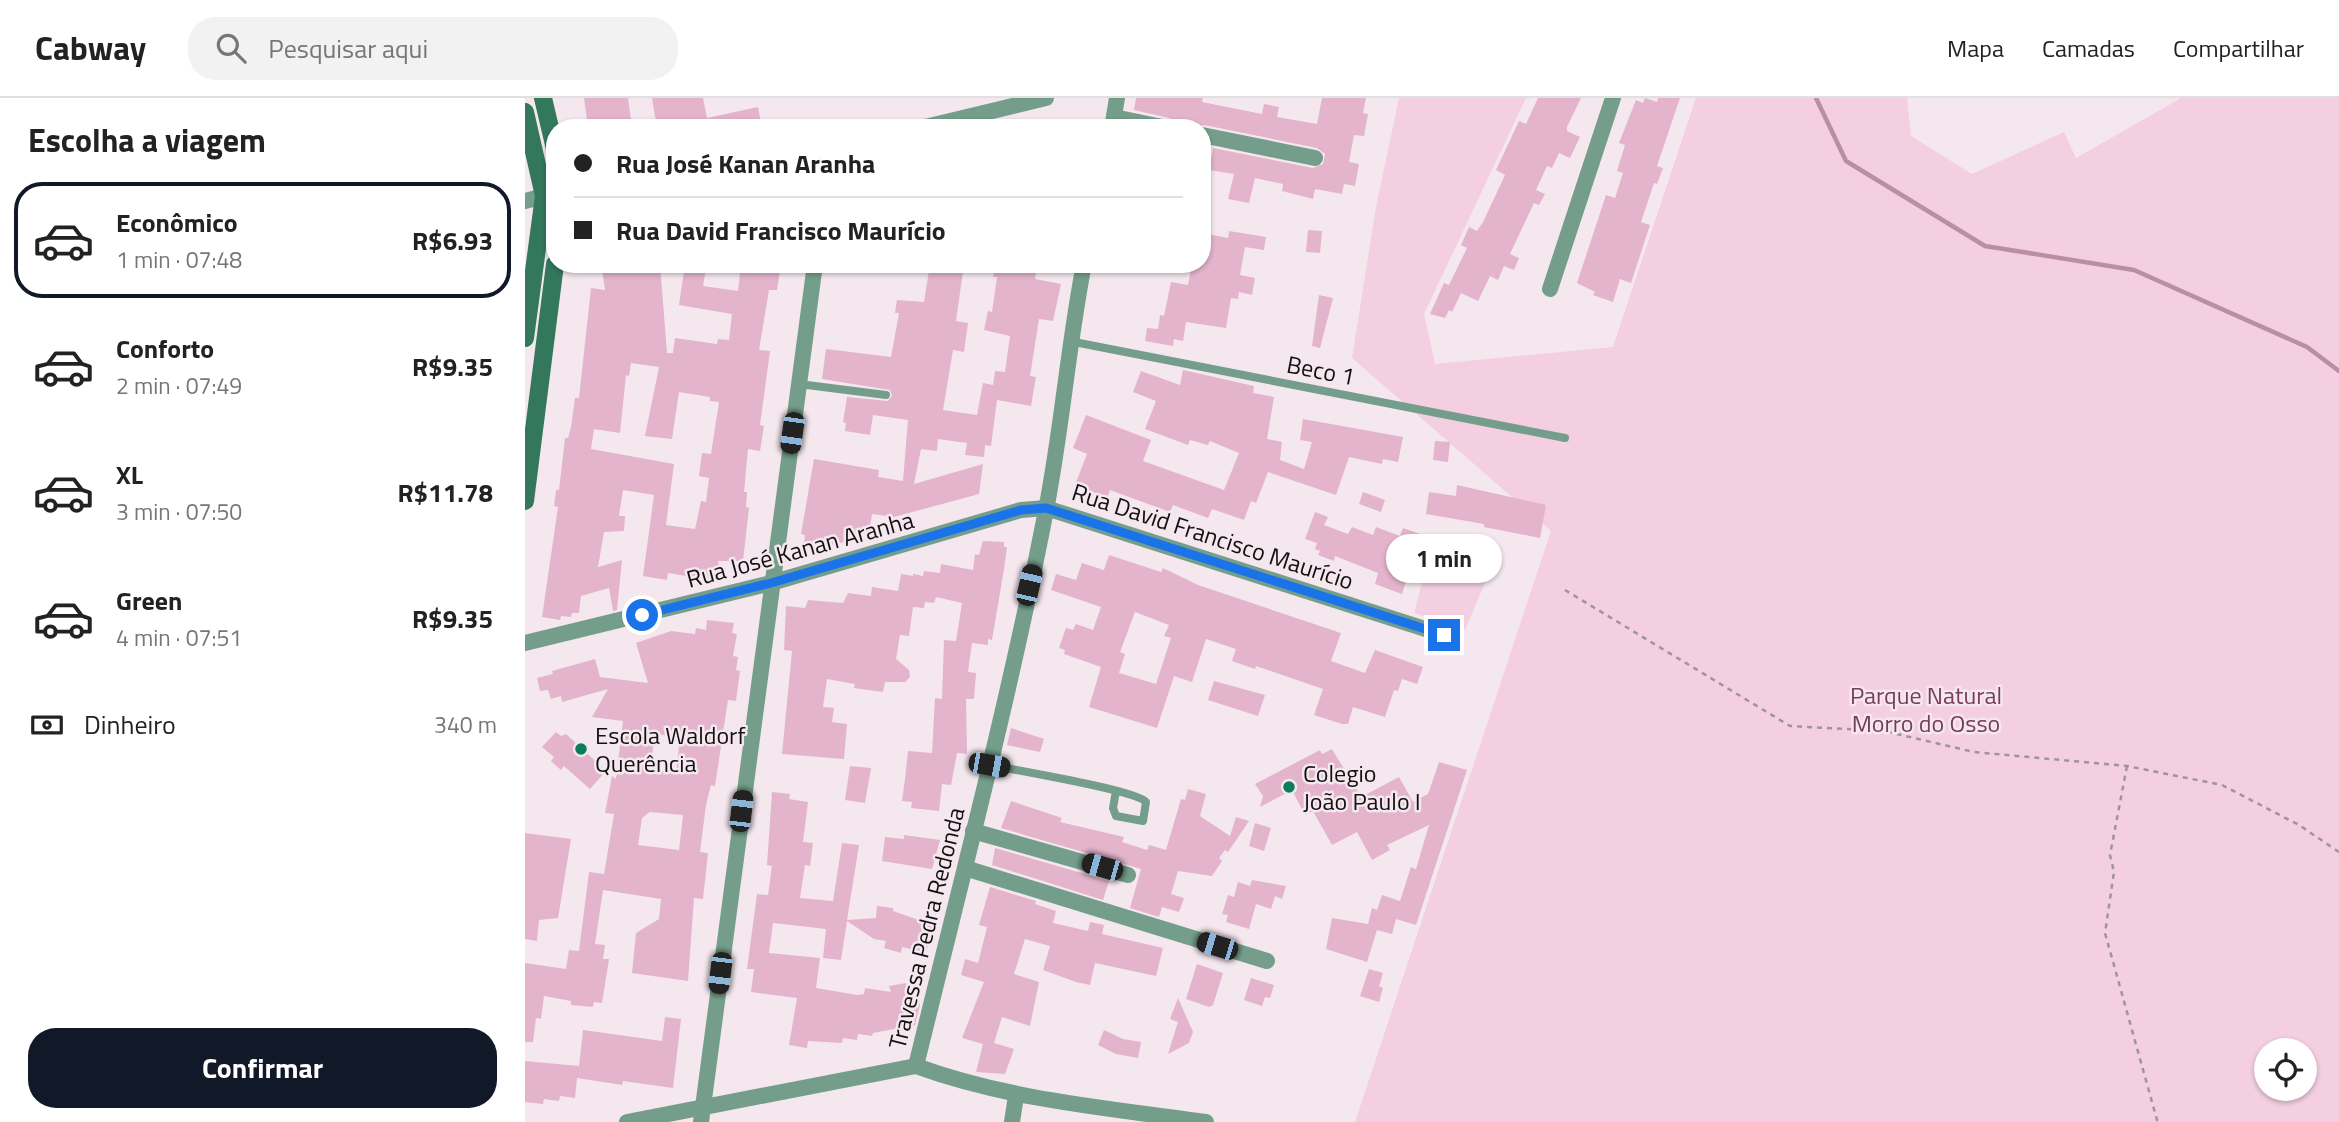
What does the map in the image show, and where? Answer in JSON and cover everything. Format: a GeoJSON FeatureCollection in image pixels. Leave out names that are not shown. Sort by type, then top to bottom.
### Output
{"type":"FeatureCollection","features":[{"type":"Feature","properties":{"kind":"street"},"geometry":{"type":"LineString","coordinates":[[543,98],[548,119]]}},
{"type":"Feature","properties":{"kind":"street"},"geometry":{"type":"LineString","coordinates":[[958,119],[1046,98]]}},
{"type":"Feature","properties":{"kind":"street"},"geometry":{"type":"LineString","coordinates":[[1114,119],[1117,98]]}},
{"type":"Feature","properties":{"kind":"street"},"geometry":{"type":"LineString","coordinates":[[1551,289],[1613,98]]}},
{"type":"Feature","properties":{"kind":"street"},"geometry":{"type":"LineString","coordinates":[[525,112],[546,184]]}},
{"type":"Feature","properties":{"kind":"street"},"geometry":{"type":"LineString","coordinates":[[1211,137],[1315,158]]}},
{"type":"Feature","properties":{"kind":"street"},"geometry":{"type":"LineString","coordinates":[[525,201],[546,195]]}},
{"type":"Feature","properties":{"kind":"street"},"geometry":{"type":"LineString","coordinates":[[525,338],[546,212]]}},
{"type":"Feature","properties":{"kind":"street"},"geometry":{"type":"LineString","coordinates":[[525,501],[530,424],[554,273]]}},
{"type":"Feature","properties":{"kind":"street"},"geometry":{"type":"LineString","coordinates":[[702,1115],[814,273]]}},
{"type":"Feature","properties":{"kind":"street","name":"Travessa Pedra Redonda"},"geometry":{"type":"LineString","coordinates":[[916,1066],[989,765],[1046,508],[1069,341],[1082,273]]}},
{"type":"Feature","properties":{"kind":"street","name":"Rua José Kanan Aranha"},"geometry":{"type":"LineString","coordinates":[[525,643],[771,583],[1021,510],[1046,508]]}},
{"type":"Feature","properties":{"kind":"street","name":"Rua David Francisco Maurício"},"geometry":{"type":"LineString","coordinates":[[1046,508],[1444,635]]}},
{"type":"Feature","properties":{"kind":"street"},"geometry":{"type":"LineString","coordinates":[[973,831],[1128,875]]}},
{"type":"Feature","properties":{"kind":"street"},"geometry":{"type":"LineString","coordinates":[[965,868],[1267,961]]}},
{"type":"Feature","properties":{"kind":"street"},"geometry":{"type":"LineString","coordinates":[[627,1122],[702,1115],[916,1066],[957,1081],[1016,1096],[1206,1122]]}},
{"type":"Feature","properties":{"kind":"street"},"geometry":{"type":"LineString","coordinates":[[1012,1122],[1016,1096]]}},
{"type":"Feature","properties":{"kind":"lane","name":"Beco 1"},"geometry":{"type":"LineString","coordinates":[[1069,341],[1565,438]]}},
{"type":"Feature","properties":{"kind":"lane"},"geometry":{"type":"LineString","coordinates":[[799,384],[885,395]]}},
{"type":"Feature","properties":{"kind":"lane"},"geometry":{"type":"LineString","coordinates":[[989,765],[1117,791],[1143,799],[1146,807],[1143,821],[1116,817],[1113,808],[1117,791]]}},
{"type":"Feature","properties":{"kind":"path"},"geometry":{"type":"LineString","coordinates":[[1566,590],[1790,726],[1884,731],[1974,752],[2127,766],[2222,785],[2299,825],[2339,852]]}},
{"type":"Feature","properties":{"kind":"path"},"geometry":{"type":"LineString","coordinates":[[2127,766],[2110,855],[2114,872],[2105,933],[2157,1120],[2160,1122]]}},
{"type":"Feature","properties":{"kind":"green space","name":"Parque Natural Morro do Osso"},"geometry":{"type":"Polygon","coordinates":[[[1399,98],[1526,98],[1424,314],[1435,364],[1613,347],[1696,98],[1907,98],[1911,136],[1972,174],[2064,132],[2076,158],[2181,98],[2339,98],[2339,1122],[1355,1122],[1551,531],[1352,358],[1376,207],[1399,98]]]}},
{"type":"Feature","properties":{"kind":"green space"},"geometry":{"type":"Polygon","coordinates":[[[1434,538],[1495,559],[1465,630],[1414,613],[1434,538]]]}},
{"type":"Feature","properties":{"kind":"building"},"geometry":{"type":"Polygon","coordinates":[[[584,98],[628,98],[631,119],[587,119],[584,98]]]}},
{"type":"Feature","properties":{"kind":"building"},"geometry":{"type":"Polygon","coordinates":[[[652,98],[703,98],[707,118],[758,107],[760,119],[656,119],[652,98]]]}},
{"type":"Feature","properties":{"kind":"building"},"geometry":{"type":"Polygon","coordinates":[[[1136,98],[1203,98],[1202,102],[1262,114],[1264,104],[1279,107],[1277,117],[1317,124],[1322,98],[1366,98],[1363,113],[1368,114],[1364,136],[1354,135],[1349,162],[1359,164],[1355,186],[1344,184],[1342,194],[1315,189],[1313,199],[1282,191],[1283,184],[1255,178],[1249,203],[1228,199],[1234,174],[1211,170],[1213,148],[1313,168],[1323,164],[1325,154],[1317,148],[1211,126],[1211,119],[1171,119],[1134,110],[1136,98]]]}},
{"type":"Feature","properties":{"kind":"building"},"geometry":{"type":"Polygon","coordinates":[[[1538,98],[1581,98],[1567,127],[1567,131],[1580,137],[1570,158],[1559,153],[1552,168],[1547,166],[1536,190],[1545,194],[1539,205],[1534,203],[1510,254],[1519,258],[1514,270],[1504,266],[1498,280],[1490,276],[1478,301],[1461,293],[1452,312],[1449,310],[1445,318],[1430,314],[1444,283],[1449,285],[1467,248],[1461,245],[1469,227],[1477,231],[1505,175],[1496,170],[1519,121],[1526,124],[1538,98]]]}},
{"type":"Feature","properties":{"kind":"building"},"geometry":{"type":"Polygon","coordinates":[[[1645,98],[1657,102],[1658,98],[1680,98],[1657,166],[1663,168],[1657,184],[1654,183],[1641,222],[1650,225],[1631,283],[1620,279],[1613,302],[1593,295],[1595,292],[1577,283],[1606,195],[1615,198],[1623,173],[1617,171],[1625,145],[1619,143],[1636,100],[1643,103],[1645,98]]]}},
{"type":"Feature","properties":{"kind":"building"},"geometry":{"type":"Polygon","coordinates":[[[1308,230],[1322,231],[1320,253],[1306,252],[1308,230]]]}},
{"type":"Feature","properties":{"kind":"building"},"geometry":{"type":"Polygon","coordinates":[[[1229,231],[1266,237],[1264,250],[1245,247],[1240,275],[1255,278],[1252,295],[1239,292],[1238,299],[1231,298],[1226,328],[1186,322],[1183,341],[1174,339],[1173,346],[1145,341],[1147,328],[1158,329],[1160,315],[1164,316],[1171,282],[1188,285],[1190,273],[1211,273],[1211,235],[1228,238],[1229,231]]]}},
{"type":"Feature","properties":{"kind":"building"},"geometry":{"type":"Polygon","coordinates":[[[602,273],[661,273],[667,353],[673,353],[675,338],[717,344],[718,339],[729,340],[732,314],[679,305],[684,273],[705,273],[703,286],[738,291],[740,273],[780,273],[777,290],[769,290],[759,350],[770,351],[760,425],[764,426],[760,451],[748,449],[744,492],[747,492],[746,507],[749,508],[743,561],[718,561],[721,575],[705,579],[668,573],[667,580],[643,576],[654,495],[623,490],[619,516],[625,516],[624,531],[604,532],[598,567],[622,560],[617,610],[613,611],[609,588],[581,596],[579,613],[572,613],[571,617],[561,616],[560,620],[542,617],[558,507],[554,506],[556,490],[559,490],[565,438],[568,438],[571,427],[575,398],[579,398],[591,288],[605,290],[602,273]],[[631,363],[629,376],[626,375],[620,433],[594,429],[591,449],[674,464],[666,525],[695,529],[701,501],[706,502],[709,478],[699,476],[702,453],[711,454],[719,402],[710,401],[710,397],[679,392],[672,439],[645,436],[659,367],[631,363]]]}},
{"type":"Feature","properties":{"kind":"building"},"geometry":{"type":"Polygon","coordinates":[[[929,273],[963,273],[956,321],[968,323],[964,352],[953,350],[943,410],[977,415],[983,383],[993,385],[995,371],[1005,372],[1010,336],[984,330],[988,311],[992,312],[997,277],[993,277],[994,273],[1036,273],[1035,279],[1061,284],[1053,321],[1039,319],[1030,376],[1036,377],[1031,406],[997,400],[991,446],[985,445],[984,457],[965,455],[967,443],[938,439],[937,451],[921,449],[914,484],[983,464],[979,494],[894,517],[872,514],[869,532],[859,531],[858,538],[820,549],[804,546],[805,535],[801,534],[814,459],[879,470],[878,477],[903,481],[908,420],[873,415],[870,435],[845,431],[846,423],[843,422],[847,397],[888,401],[892,396],[890,390],[822,379],[826,349],[891,357],[899,313],[895,313],[897,300],[924,302],[929,273]]]}},
{"type":"Feature","properties":{"kind":"building"},"geometry":{"type":"Polygon","coordinates":[[[1319,295],[1333,298],[1320,348],[1312,346],[1319,295]]]}},
{"type":"Feature","properties":{"kind":"building"},"geometry":{"type":"Polygon","coordinates":[[[1183,370],[1254,386],[1253,393],[1274,397],[1267,439],[1282,442],[1280,460],[1304,469],[1312,442],[1300,440],[1303,419],[1403,437],[1398,462],[1383,459],[1382,464],[1349,457],[1336,495],[1268,472],[1256,503],[1251,501],[1244,520],[1212,509],[1208,518],[1173,505],[1170,512],[1110,490],[1107,498],[1075,485],[1087,454],[1073,448],[1086,415],[1151,440],[1143,461],[1224,490],[1239,453],[1210,441],[1208,445],[1190,440],[1188,445],[1145,429],[1156,401],[1133,392],[1141,371],[1180,385],[1183,370]]]}},
{"type":"Feature","properties":{"kind":"building"},"geometry":{"type":"Polygon","coordinates":[[[1435,441],[1450,442],[1448,462],[1433,460],[1435,441]]]}},
{"type":"Feature","properties":{"kind":"building"},"geometry":{"type":"Polygon","coordinates":[[[1457,485],[1546,505],[1540,538],[1484,527],[1484,524],[1426,514],[1429,492],[1456,496],[1457,485]]]}},
{"type":"Feature","properties":{"kind":"building"},"geometry":{"type":"Polygon","coordinates":[[[1363,492],[1385,500],[1381,512],[1359,504],[1363,492]]]}},
{"type":"Feature","properties":{"kind":"building"},"geometry":{"type":"Polygon","coordinates":[[[1315,512],[1328,517],[1324,525],[1348,534],[1352,527],[1373,535],[1376,527],[1400,536],[1403,528],[1420,534],[1402,594],[1375,584],[1378,573],[1335,556],[1334,561],[1318,555],[1320,551],[1315,549],[1317,543],[1305,539],[1315,512]]]}},
{"type":"Feature","properties":{"kind":"building"},"geometry":{"type":"Polygon","coordinates":[[[983,541],[1004,542],[1004,547],[1007,547],[1004,569],[992,640],[988,639],[988,645],[972,643],[968,672],[976,673],[974,699],[966,699],[967,754],[957,753],[951,785],[942,784],[939,811],[911,808],[912,802],[902,801],[908,751],[932,753],[935,698],[942,699],[944,640],[956,641],[962,603],[936,597],[934,603],[925,602],[924,608],[913,607],[909,636],[900,635],[896,659],[909,670],[910,677],[905,682],[885,682],[883,692],[854,688],[855,684],[827,679],[823,707],[834,708],[832,722],[847,724],[844,759],[782,754],[792,651],[784,650],[786,606],[805,608],[808,600],[843,603],[848,593],[871,596],[872,587],[898,591],[901,574],[923,576],[924,571],[940,573],[941,564],[973,570],[975,554],[979,555],[983,541]]]}},
{"type":"Feature","properties":{"kind":"building"},"geometry":{"type":"Polygon","coordinates":[[[1109,555],[1161,572],[1163,568],[1198,585],[1341,633],[1331,661],[1365,673],[1375,650],[1423,667],[1417,684],[1402,679],[1398,691],[1394,690],[1385,717],[1353,707],[1348,724],[1342,724],[1314,715],[1323,689],[1256,666],[1255,669],[1232,661],[1236,649],[1206,639],[1192,682],[1174,676],[1157,728],[1089,707],[1101,667],[1064,654],[1065,650],[1059,648],[1066,628],[1073,630],[1076,624],[1093,630],[1101,607],[1051,590],[1056,574],[1076,580],[1082,563],[1104,570],[1109,555]],[[1135,612],[1120,652],[1125,654],[1119,673],[1156,684],[1171,638],[1164,636],[1169,625],[1135,612]]]}},
{"type":"Feature","properties":{"kind":"building"},"geometry":{"type":"Polygon","coordinates":[[[707,620],[734,623],[732,633],[737,634],[733,656],[738,657],[736,670],[740,671],[736,701],[728,700],[715,786],[711,785],[706,805],[700,852],[708,853],[703,899],[694,898],[688,981],[632,973],[636,933],[659,919],[661,899],[603,890],[595,944],[605,945],[603,959],[609,959],[602,1003],[594,1002],[593,1007],[571,1005],[571,1001],[544,996],[541,1019],[536,1018],[533,1042],[525,1042],[525,963],[566,969],[569,950],[579,951],[589,872],[604,874],[614,814],[605,813],[612,776],[616,779],[623,721],[592,717],[608,689],[562,702],[561,696],[551,699],[548,690],[540,691],[537,678],[595,659],[600,677],[648,683],[636,643],[671,631],[695,634],[696,628],[706,630],[707,620]],[[655,734],[650,769],[676,773],[680,737],[655,734]],[[650,812],[642,818],[638,845],[679,850],[683,815],[650,812]]]}},
{"type":"Feature","properties":{"kind":"building"},"geometry":{"type":"Polygon","coordinates":[[[1214,681],[1265,695],[1258,716],[1208,700],[1214,681]]]}},
{"type":"Feature","properties":{"kind":"building"},"geometry":{"type":"Polygon","coordinates":[[[1011,728],[1044,739],[1040,752],[1007,745],[1011,728]]]}},
{"type":"Feature","properties":{"kind":"building"},"geometry":{"type":"Polygon","coordinates":[[[556,732],[561,736],[566,734],[606,771],[590,789],[564,766],[561,770],[551,761],[554,757],[542,747],[556,732]]]}},
{"type":"Feature","properties":{"kind":"building"},"geometry":{"type":"Polygon","coordinates":[[[1332,749],[1361,797],[1399,777],[1413,802],[1428,794],[1439,762],[1467,770],[1416,925],[1396,919],[1392,934],[1377,930],[1367,962],[1326,949],[1332,918],[1368,924],[1372,908],[1377,910],[1382,895],[1400,901],[1411,867],[1416,869],[1429,825],[1387,845],[1390,850],[1372,860],[1357,832],[1332,845],[1313,811],[1305,815],[1292,790],[1260,807],[1263,796],[1255,784],[1320,750],[1322,754],[1332,749]]]}},
{"type":"Feature","properties":{"kind":"building"},"geometry":{"type":"Polygon","coordinates":[[[850,766],[871,768],[865,803],[845,800],[850,766]]]}},
{"type":"Feature","properties":{"kind":"building"},"geometry":{"type":"Polygon","coordinates":[[[1188,789],[1206,794],[1200,816],[1230,836],[1236,817],[1249,821],[1228,852],[1225,850],[1219,858],[1222,861],[1212,876],[1178,871],[1171,894],[1184,898],[1179,912],[1162,907],[1159,917],[1130,908],[1141,869],[1001,828],[1011,801],[1062,818],[1060,822],[1124,837],[1122,842],[1147,850],[1149,845],[1166,850],[1181,799],[1185,800],[1188,789]]]}},
{"type":"Feature","properties":{"kind":"building"},"geometry":{"type":"Polygon","coordinates":[[[772,792],[790,794],[789,799],[808,802],[803,842],[813,843],[810,866],[805,865],[800,898],[833,901],[842,843],[859,845],[847,920],[876,918],[877,906],[893,908],[893,911],[933,925],[926,953],[902,947],[901,953],[884,948],[886,941],[874,939],[847,921],[841,960],[823,958],[826,929],[773,923],[769,953],[820,958],[816,988],[857,995],[864,994],[865,988],[891,992],[889,986],[906,983],[908,993],[917,991],[920,1005],[915,1025],[873,1033],[872,1036],[858,1034],[857,1040],[843,1038],[842,1043],[808,1041],[807,1048],[789,1045],[797,998],[751,992],[754,969],[747,969],[757,894],[768,895],[772,866],[767,865],[772,792]]]}},
{"type":"Feature","properties":{"kind":"building"},"geometry":{"type":"Polygon","coordinates":[[[1255,823],[1271,828],[1264,851],[1249,846],[1255,823]]]}},
{"type":"Feature","properties":{"kind":"building"},"geometry":{"type":"Polygon","coordinates":[[[525,833],[571,839],[558,918],[539,920],[537,941],[525,939],[525,833]]]}},
{"type":"Feature","properties":{"kind":"building"},"geometry":{"type":"Polygon","coordinates":[[[904,835],[940,840],[932,869],[882,861],[885,837],[904,839],[904,835]]]}},
{"type":"Feature","properties":{"kind":"building"},"geometry":{"type":"Polygon","coordinates":[[[995,848],[1109,881],[1103,900],[992,865],[995,848]]]}},
{"type":"Feature","properties":{"kind":"building"},"geometry":{"type":"Polygon","coordinates":[[[1252,880],[1286,886],[1282,899],[1275,896],[1271,909],[1256,904],[1249,929],[1226,922],[1228,915],[1222,914],[1228,895],[1234,897],[1238,882],[1250,886],[1252,880]]]}},
{"type":"Feature","properties":{"kind":"building"},"geometry":{"type":"Polygon","coordinates":[[[990,887],[1036,901],[1035,904],[1056,911],[1053,923],[1088,931],[1090,922],[1104,925],[1102,934],[1163,948],[1156,976],[1095,963],[1090,985],[1076,982],[1043,970],[1050,946],[1025,939],[1014,974],[1039,982],[1030,1026],[1002,1017],[994,1043],[1014,1049],[1005,1074],[976,1072],[983,1044],[962,1038],[984,982],[961,975],[965,959],[978,963],[987,927],[979,925],[990,887]]]}},
{"type":"Feature","properties":{"kind":"building"},"geometry":{"type":"Polygon","coordinates":[[[1197,964],[1223,973],[1213,1005],[1209,1007],[1186,999],[1197,964]]]}},
{"type":"Feature","properties":{"kind":"building"},"geometry":{"type":"Polygon","coordinates":[[[1369,969],[1383,973],[1379,986],[1383,988],[1379,1002],[1360,996],[1369,969]]]}},
{"type":"Feature","properties":{"kind":"building"},"geometry":{"type":"Polygon","coordinates":[[[1251,978],[1274,985],[1270,998],[1265,997],[1262,1006],[1244,1000],[1251,978]]]}},
{"type":"Feature","properties":{"kind":"building"},"geometry":{"type":"Polygon","coordinates":[[[1178,998],[1193,1032],[1189,1043],[1168,1054],[1178,1022],[1170,1019],[1178,998]]]}},
{"type":"Feature","properties":{"kind":"building"},"geometry":{"type":"Polygon","coordinates":[[[665,1017],[681,1019],[673,1088],[623,1081],[622,1085],[577,1078],[575,1098],[560,1096],[559,1101],[544,1099],[543,1104],[525,1102],[525,1061],[579,1066],[583,1030],[662,1041],[665,1017]]]}},
{"type":"Feature","properties":{"kind":"building"},"geometry":{"type":"Polygon","coordinates":[[[1104,1030],[1123,1039],[1141,1042],[1138,1058],[1116,1054],[1098,1045],[1104,1030]]]}},
{"type":"Feature","properties":{"kind":"waterway"},"geometry":{"type":"LineString","coordinates":[[1816,98],[1846,161],[1985,246],[2134,270],[2307,347],[2339,371]]}},
{"type":"Feature","properties":{"kind":"place","name":"Escola Waldorf Querência"},"geometry":{"type":"Point","coordinates":[581,749]}},
{"type":"Feature","properties":{"kind":"place","name":"Colegio João Paulo I"},"geometry":{"type":"Point","coordinates":[1289,787]}},
{"type":"Feature","properties":{"kind":"route"},"geometry":{"type":"LineString","coordinates":[[642,615],[771,583],[1021,510],[1046,508],[1444,635]]}}]}
